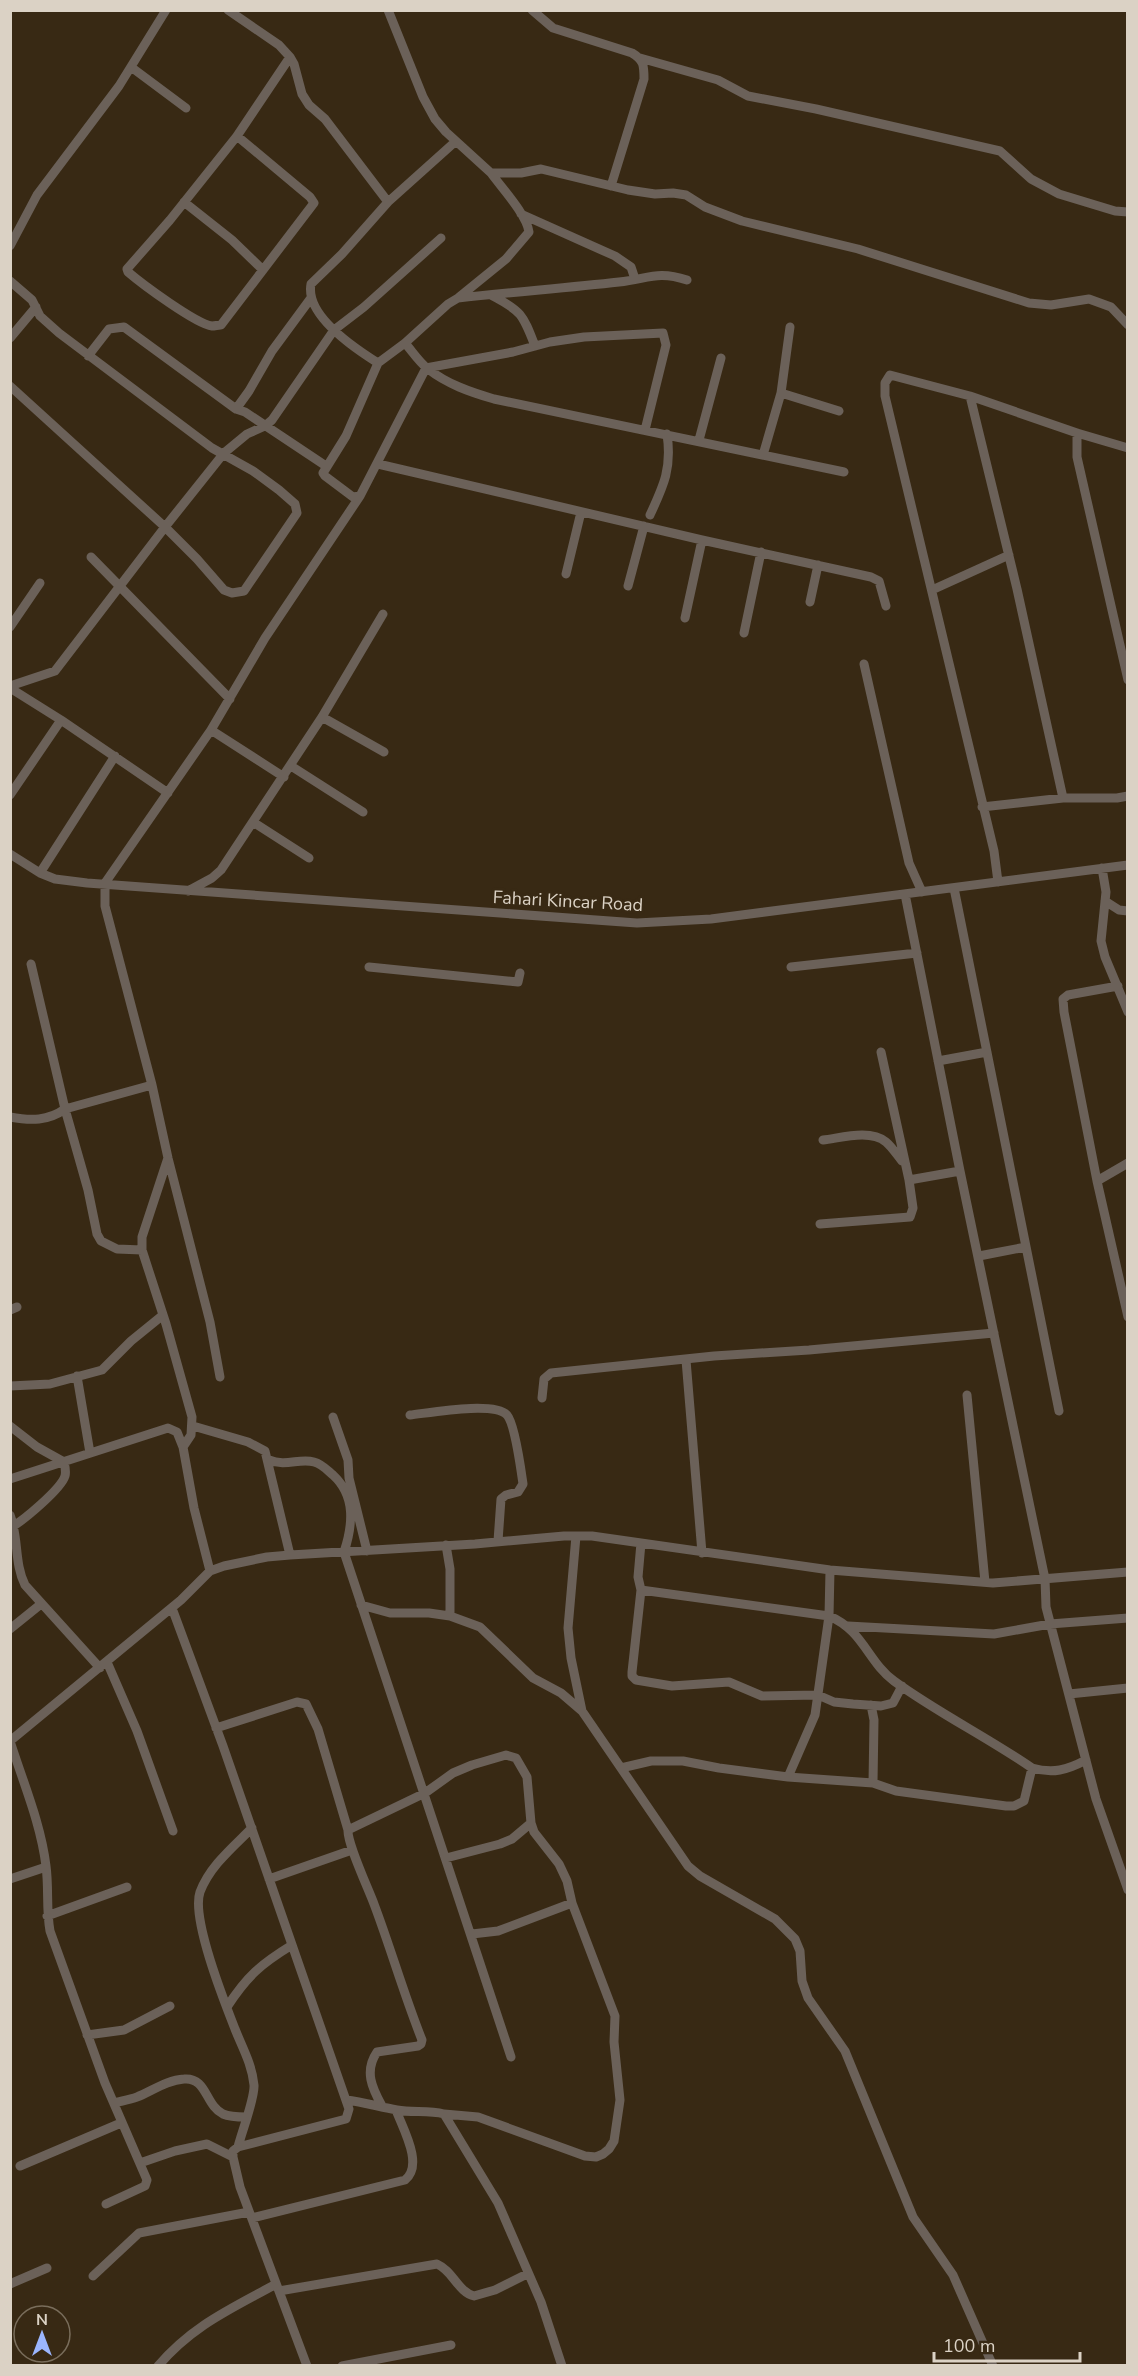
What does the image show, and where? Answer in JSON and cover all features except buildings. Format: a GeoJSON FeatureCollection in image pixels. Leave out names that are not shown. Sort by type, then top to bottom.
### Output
{"type":"FeatureCollection","features":[{"type":"Feature","properties":{"kind":"street"},"geometry":{"type":"LineString","coordinates":[[10,246],[37,195],[119,86],[166,10]]}},
{"type":"Feature","properties":{"kind":"street"},"geometry":{"type":"LineString","coordinates":[[228,10],[279,45],[290,57],[302,94],[309,105],[325,119],[388,201]]}},
{"type":"Feature","properties":{"kind":"street"},"geometry":{"type":"LineString","coordinates":[[360,496],[353,497],[323,473],[346,436],[378,363],[506,259],[528,235],[530,228],[491,173],[435,119],[423,97],[388,10]]}},
{"type":"Feature","properties":{"kind":"street"},"geometry":{"type":"LineString","coordinates":[[532,10],[553,28],[632,53],[640,58],[718,80],[748,96],[1000,151],[1031,178],[1059,194],[1115,211],[1128,212]]}},
{"type":"Feature","properties":{"kind":"street"},"geometry":{"type":"LineString","coordinates":[[237,136],[310,196],[314,203],[221,324],[211,326],[193,317],[128,272],[128,266],[237,136],[290,57]]}},
{"type":"Feature","properties":{"kind":"street"},"geometry":{"type":"LineString","coordinates":[[611,186],[644,80],[644,66],[640,58]]}},
{"type":"Feature","properties":{"kind":"street"},"geometry":{"type":"LineString","coordinates":[[130,67],[186,108]]}},
{"type":"Feature","properties":{"kind":"street"},"geometry":{"type":"LineString","coordinates":[[378,363],[334,330],[319,314],[311,298],[311,284],[342,254],[388,201],[456,141]]}},
{"type":"Feature","properties":{"kind":"street"},"geometry":{"type":"LineString","coordinates":[[491,173],[521,173],[541,169],[655,194],[674,192],[686,195],[705,207],[742,221],[858,249],[1029,303],[1051,305],[1089,299],[1111,307],[1128,325]]}},
{"type":"Feature","properties":{"kind":"street"},"geometry":{"type":"LineString","coordinates":[[184,202],[232,240],[263,270]]}},
{"type":"Feature","properties":{"kind":"street"},"geometry":{"type":"LineString","coordinates":[[521,214],[615,256],[631,267],[634,279]]}},
{"type":"Feature","properties":{"kind":"street"},"geometry":{"type":"LineString","coordinates":[[10,687],[55,671],[224,453],[247,434],[266,426],[279,412],[334,330],[364,308],[441,238]]}},
{"type":"Feature","properties":{"kind":"street"},"geometry":{"type":"LineString","coordinates":[[458,298],[634,279],[654,274],[672,275],[687,280]]}},
{"type":"Feature","properties":{"kind":"street"},"geometry":{"type":"LineString","coordinates":[[10,281],[32,300],[40,316],[88,356],[212,448],[224,453],[279,490],[295,504],[297,513],[243,591],[232,593],[224,590],[165,527],[10,386]]}},
{"type":"Feature","properties":{"kind":"street"},"geometry":{"type":"LineString","coordinates":[[491,295],[516,309],[524,317],[536,346]]}},
{"type":"Feature","properties":{"kind":"street"},"geometry":{"type":"LineString","coordinates":[[236,408],[249,391],[272,351],[311,298]]}},
{"type":"Feature","properties":{"kind":"street"},"geometry":{"type":"LineString","coordinates":[[10,338],[36,308]]}},
{"type":"Feature","properties":{"kind":"street"},"geometry":{"type":"LineString","coordinates":[[88,356],[109,329],[124,327],[236,408],[326,466]]}},
{"type":"Feature","properties":{"kind":"street"},"geometry":{"type":"LineString","coordinates":[[763,455],[781,393],[790,327]]}},
{"type":"Feature","properties":{"kind":"street"},"geometry":{"type":"LineString","coordinates":[[426,368],[584,337],[663,333],[666,345],[645,430]]}},
{"type":"Feature","properties":{"kind":"street"},"geometry":{"type":"LineString","coordinates":[[405,342],[426,368],[463,389],[494,399],[844,472]]}},
{"type":"Feature","properties":{"kind":"street"},"geometry":{"type":"LineString","coordinates":[[699,440],[721,358]]}},
{"type":"Feature","properties":{"kind":"street"},"geometry":{"type":"LineString","coordinates":[[220,1377],[210,1322],[105,906],[105,883],[211,730],[266,638],[360,496],[426,368]]}},
{"type":"Feature","properties":{"kind":"street"},"geometry":{"type":"LineString","coordinates":[[998,882],[994,851],[885,396],[885,383],[890,375],[970,396],[1128,448]]}},
{"type":"Feature","properties":{"kind":"street"},"geometry":{"type":"LineString","coordinates":[[781,393],[839,411]]}},
{"type":"Feature","properties":{"kind":"street"},"geometry":{"type":"LineString","coordinates":[[970,396],[1009,555],[1063,798]]}},
{"type":"Feature","properties":{"kind":"street"},"geometry":{"type":"LineString","coordinates":[[1077,433],[1077,458],[1125,651],[1128,680]]}},
{"type":"Feature","properties":{"kind":"street"},"geometry":{"type":"LineString","coordinates":[[650,515],[665,484],[669,468],[667,434]]}},
{"type":"Feature","properties":{"kind":"street"},"geometry":{"type":"LineString","coordinates":[[378,464],[871,577],[879,581],[886,606]]}},
{"type":"Feature","properties":{"kind":"street"},"geometry":{"type":"LineString","coordinates":[[566,574],[582,512]]}},
{"type":"Feature","properties":{"kind":"street"},"geometry":{"type":"LineString","coordinates":[[628,586],[644,526]]}},
{"type":"Feature","properties":{"kind":"street"},"geometry":{"type":"LineString","coordinates":[[685,618],[702,540]]}},
{"type":"Feature","properties":{"kind":"street"},"geometry":{"type":"LineString","coordinates":[[744,633],[761,552]]}},
{"type":"Feature","properties":{"kind":"street"},"geometry":{"type":"LineString","coordinates":[[932,590],[1009,555]]}},
{"type":"Feature","properties":{"kind":"street"},"geometry":{"type":"LineString","coordinates":[[91,557],[230,699]]}},
{"type":"Feature","properties":{"kind":"street"},"geometry":{"type":"LineString","coordinates":[[810,602],[818,565]]}},
{"type":"Feature","properties":{"kind":"street"},"geometry":{"type":"LineString","coordinates":[[10,627],[40,583]]}},
{"type":"Feature","properties":{"kind":"street"},"geometry":{"type":"LineString","coordinates":[[188,891],[212,878],[221,870],[322,717],[383,614]]}},
{"type":"Feature","properties":{"kind":"street"},"geometry":{"type":"LineString","coordinates":[[864,664],[909,863],[922,892]]}},
{"type":"Feature","properties":{"kind":"street"},"geometry":{"type":"LineString","coordinates":[[10,687],[168,793]]}},
{"type":"Feature","properties":{"kind":"street"},"geometry":{"type":"LineString","coordinates":[[322,717],[384,752]]}},
{"type":"Feature","properties":{"kind":"street"},"geometry":{"type":"LineString","coordinates":[[10,795],[61,720]]}},
{"type":"Feature","properties":{"kind":"street"},"geometry":{"type":"LineString","coordinates":[[211,730],[284,777]]}},
{"type":"Feature","properties":{"kind":"street"},"geometry":{"type":"LineString","coordinates":[[40,873],[115,756]]}},
{"type":"Feature","properties":{"kind":"street"},"geometry":{"type":"LineString","coordinates":[[291,765],[363,812]]}},
{"type":"Feature","properties":{"kind":"street"},"geometry":{"type":"LineString","coordinates":[[982,807],[1063,798],[1128,796]]}},
{"type":"Feature","properties":{"kind":"street"},"geometry":{"type":"LineString","coordinates":[[253,822],[309,858]]}},
{"type":"Feature","properties":{"kind":"street","name":"Fahari Kincar Road"},"geometry":{"type":"LineString","coordinates":[[10,854],[40,873],[55,879],[188,891],[637,922],[711,919],[1128,865]]}},
{"type":"Feature","properties":{"kind":"street"},"geometry":{"type":"LineString","coordinates":[[1102,868],[1105,901],[1101,941],[1105,957],[1127,1005]]}},
{"type":"Feature","properties":{"kind":"street"},"geometry":{"type":"LineString","coordinates":[[954,888],[1059,1411]]}},
{"type":"Feature","properties":{"kind":"street"},"geometry":{"type":"LineString","coordinates":[[905,894],[1045,1579],[1046,1607],[1096,1799],[1128,1890]]}},
{"type":"Feature","properties":{"kind":"street"},"geometry":{"type":"LineString","coordinates":[[1105,901],[1119,910],[1128,911]]}},
{"type":"Feature","properties":{"kind":"street"},"geometry":{"type":"LineString","coordinates":[[791,967],[917,953]]}},
{"type":"Feature","properties":{"kind":"street"},"geometry":{"type":"LineString","coordinates":[[31,964],[97,1234],[101,1241],[117,1249],[142,1250]]}},
{"type":"Feature","properties":{"kind":"street"},"geometry":{"type":"LineString","coordinates":[[369,967],[518,982],[520,972]]}},
{"type":"Feature","properties":{"kind":"street"},"geometry":{"type":"LineString","coordinates":[[1118,986],[1068,994],[1063,999],[1097,1181],[1128,1317]]}},
{"type":"Feature","properties":{"kind":"street"},"geometry":{"type":"LineString","coordinates":[[820,1224],[910,1217],[913,1208],[909,1179],[881,1052]]}},
{"type":"Feature","properties":{"kind":"street"},"geometry":{"type":"LineString","coordinates":[[938,1061],[987,1052]]}},
{"type":"Feature","properties":{"kind":"street"},"geometry":{"type":"LineString","coordinates":[[10,1117],[27,1120],[43,1119],[54,1116],[65,1109],[152,1085]]}},
{"type":"Feature","properties":{"kind":"street"},"geometry":{"type":"LineString","coordinates":[[823,1140],[864,1135],[875,1137],[885,1142],[904,1163]]}},
{"type":"Feature","properties":{"kind":"street"},"geometry":{"type":"LineString","coordinates":[[168,1158],[142,1237],[142,1250],[163,1315],[193,1426],[191,1435],[183,1447]]}},
{"type":"Feature","properties":{"kind":"street"},"geometry":{"type":"LineString","coordinates":[[1097,1181],[1128,1163]]}},
{"type":"Feature","properties":{"kind":"street"},"geometry":{"type":"LineString","coordinates":[[909,1179],[960,1171]]}},
{"type":"Feature","properties":{"kind":"street"},"geometry":{"type":"LineString","coordinates":[[979,1256],[1026,1247]]}},
{"type":"Feature","properties":{"kind":"street"},"geometry":{"type":"LineString","coordinates":[[10,1386],[50,1384],[102,1370],[131,1341],[163,1315]]}},
{"type":"Feature","properties":{"kind":"street"},"geometry":{"type":"LineString","coordinates":[[542,1398],[544,1379],[551,1373],[714,1356],[994,1333]]}},
{"type":"Feature","properties":{"kind":"street"},"geometry":{"type":"LineString","coordinates":[[686,1360],[702,1553]]}},
{"type":"Feature","properties":{"kind":"street"},"geometry":{"type":"LineString","coordinates":[[76,1376],[90,1453]]}},
{"type":"Feature","properties":{"kind":"street"},"geometry":{"type":"LineString","coordinates":[[967,1395],[985,1582]]}},
{"type":"Feature","properties":{"kind":"street"},"geometry":{"type":"LineString","coordinates":[[410,1415],[482,1408],[498,1410],[507,1415],[512,1425],[523,1484],[518,1492],[501,1499],[498,1541]]}},
{"type":"Feature","properties":{"kind":"street"},"geometry":{"type":"LineString","coordinates":[[333,1417],[346,1454],[349,1478],[367,1551]]}},
{"type":"Feature","properties":{"kind":"street"},"geometry":{"type":"LineString","coordinates":[[10,1426],[37,1447],[64,1462]]}},
{"type":"Feature","properties":{"kind":"street"},"geometry":{"type":"LineString","coordinates":[[193,1426],[258,1446],[265,1451],[290,1555]]}},
{"type":"Feature","properties":{"kind":"street"},"geometry":{"type":"LineString","coordinates":[[10,1479],[168,1428],[177,1432],[183,1447],[194,1508],[210,1571]]}},
{"type":"Feature","properties":{"kind":"street"},"geometry":{"type":"LineString","coordinates":[[268,1460],[280,1464],[314,1462],[341,1483],[348,1497],[351,1515],[350,1535],[344,1552],[511,2057]]}},
{"type":"Feature","properties":{"kind":"street"},"geometry":{"type":"LineString","coordinates":[[12,1528],[62,1481],[66,1473],[64,1462]]}},
{"type":"Feature","properties":{"kind":"street"},"geometry":{"type":"LineString","coordinates":[[10,1515],[18,1569],[25,1585],[41,1604],[104,1665],[137,1731],[173,1831]]}},
{"type":"Feature","properties":{"kind":"street"},"geometry":{"type":"LineString","coordinates":[[106,2204],[145,2186],[147,2180],[114,2103],[57,1954],[47,1916],[46,1867],[38,1832],[10,1741],[172,1608],[210,1571],[267,1557],[576,1536],[830,1570],[985,1582],[1128,1572]]}},
{"type":"Feature","properties":{"kind":"street"},"geometry":{"type":"LineString","coordinates":[[576,1536],[568,1628],[571,1658],[582,1711]]}},
{"type":"Feature","properties":{"kind":"street"},"geometry":{"type":"LineString","coordinates":[[641,1543],[638,1576],[641,1590],[632,1672],[636,1680],[672,1686],[729,1682],[762,1696],[818,1695],[834,1702],[871,1705],[893,1703],[902,1686]]}},
{"type":"Feature","properties":{"kind":"street"},"geometry":{"type":"LineString","coordinates":[[446,1545],[449,1559],[450,1616]]}},
{"type":"Feature","properties":{"kind":"street"},"geometry":{"type":"LineString","coordinates":[[788,1777],[810,1730],[818,1695],[829,1616],[830,1570]]}},
{"type":"Feature","properties":{"kind":"street"},"geometry":{"type":"LineString","coordinates":[[641,1590],[829,1616],[848,1626],[883,1671],[902,1686],[1032,1768],[1056,1772],[1086,1760]]}},
{"type":"Feature","properties":{"kind":"street"},"geometry":{"type":"LineString","coordinates":[[10,1629],[41,1604]]}},
{"type":"Feature","properties":{"kind":"street"},"geometry":{"type":"LineString","coordinates":[[361,1605],[390,1613],[429,1613],[450,1616],[480,1627],[533,1678],[561,1693],[582,1711],[657,1818],[687,1866],[700,1876],[775,1919],[795,1939],[800,1951],[802,1981],[808,1998],[845,2051],[913,2217],[953,2275],[993,2366]]}},
{"type":"Feature","properties":{"kind":"street"},"geometry":{"type":"LineString","coordinates":[[172,1608],[252,1828],[349,2109],[346,2118],[238,2147],[233,2151],[232,2157],[250,2215],[307,2366]]}},
{"type":"Feature","properties":{"kind":"street"},"geometry":{"type":"LineString","coordinates":[[848,1626],[994,1634],[1050,1624],[1128,1618]]}},
{"type":"Feature","properties":{"kind":"street"},"geometry":{"type":"LineString","coordinates":[[1070,1694],[1128,1688]]}},
{"type":"Feature","properties":{"kind":"street"},"geometry":{"type":"LineString","coordinates":[[216,1728],[297,1702],[306,1704],[318,1729],[352,1850],[382,1925],[404,1995],[422,2040],[418,2046],[377,2052],[372,2059],[370,2080],[382,2106]]}},
{"type":"Feature","properties":{"kind":"street"},"geometry":{"type":"LineString","coordinates":[[871,1705],[874,1720],[873,1783]]}},
{"type":"Feature","properties":{"kind":"street"},"geometry":{"type":"LineString","coordinates":[[345,2100],[396,2110],[422,2110],[478,2117],[585,2156],[596,2157],[609,2149],[614,2141],[620,2100],[614,2042],[615,2016],[572,1904],[567,1881],[559,1864],[541,1844],[531,1823],[527,1777],[516,1758],[500,1756],[453,1773],[424,1793],[348,1830]]}},
{"type":"Feature","properties":{"kind":"street"},"geometry":{"type":"LineString","coordinates":[[621,1768],[666,1760],[788,1777],[873,1783],[902,1792],[1014,1806],[1024,1801],[1026,1797],[1032,1768]]}},
{"type":"Feature","properties":{"kind":"street"},"geometry":{"type":"LineString","coordinates":[[446,1858],[500,1844],[512,1839],[531,1823]]}},
{"type":"Feature","properties":{"kind":"street"},"geometry":{"type":"LineString","coordinates":[[238,2147],[253,2100],[254,2084],[245,2048],[227,2007],[199,1919],[197,1904],[206,1880],[218,1863],[252,1828]]}},
{"type":"Feature","properties":{"kind":"street"},"geometry":{"type":"LineString","coordinates":[[269,1879],[352,1850]]}},
{"type":"Feature","properties":{"kind":"street"},"geometry":{"type":"LineString","coordinates":[[10,1879],[46,1867]]}},
{"type":"Feature","properties":{"kind":"street"},"geometry":{"type":"LineString","coordinates":[[47,1916],[127,1887]]}},
{"type":"Feature","properties":{"kind":"street"},"geometry":{"type":"LineString","coordinates":[[472,1934],[498,1931],[572,1904]]}},
{"type":"Feature","properties":{"kind":"street"},"geometry":{"type":"LineString","coordinates":[[227,2007],[243,1982],[259,1966],[292,1945]]}},
{"type":"Feature","properties":{"kind":"street"},"geometry":{"type":"LineString","coordinates":[[87,2035],[124,2030],[170,2006]]}},
{"type":"Feature","properties":{"kind":"street"},"geometry":{"type":"LineString","coordinates":[[114,2103],[136,2098],[174,2081],[192,2079],[198,2081],[217,2110],[232,2116],[246,2117]]}},
{"type":"Feature","properties":{"kind":"street"},"geometry":{"type":"LineString","coordinates":[[93,2276],[139,2233],[250,2215],[405,2180],[411,2176],[414,2164],[396,2110]]}},
{"type":"Feature","properties":{"kind":"street"},"geometry":{"type":"LineString","coordinates":[[444,2114],[498,2203],[541,2302],[562,2366]]}},
{"type":"Feature","properties":{"kind":"street"},"geometry":{"type":"LineString","coordinates":[[20,2166],[122,2123]]}},
{"type":"Feature","properties":{"kind":"street"},"geometry":{"type":"LineString","coordinates":[[140,2163],[207,2144],[232,2157]]}},
{"type":"Feature","properties":{"kind":"street"},"geometry":{"type":"LineString","coordinates":[[158,2366],[181,2341],[200,2326],[278,2287],[436,2264],[445,2268],[461,2288],[474,2296],[495,2290],[527,2274]]}},
{"type":"Feature","properties":{"kind":"street"},"geometry":{"type":"LineString","coordinates":[[10,2284],[47,2268]]}},
{"type":"Feature","properties":{"kind":"street"},"geometry":{"type":"LineString","coordinates":[[342,2366],[451,2345]]}}]}
